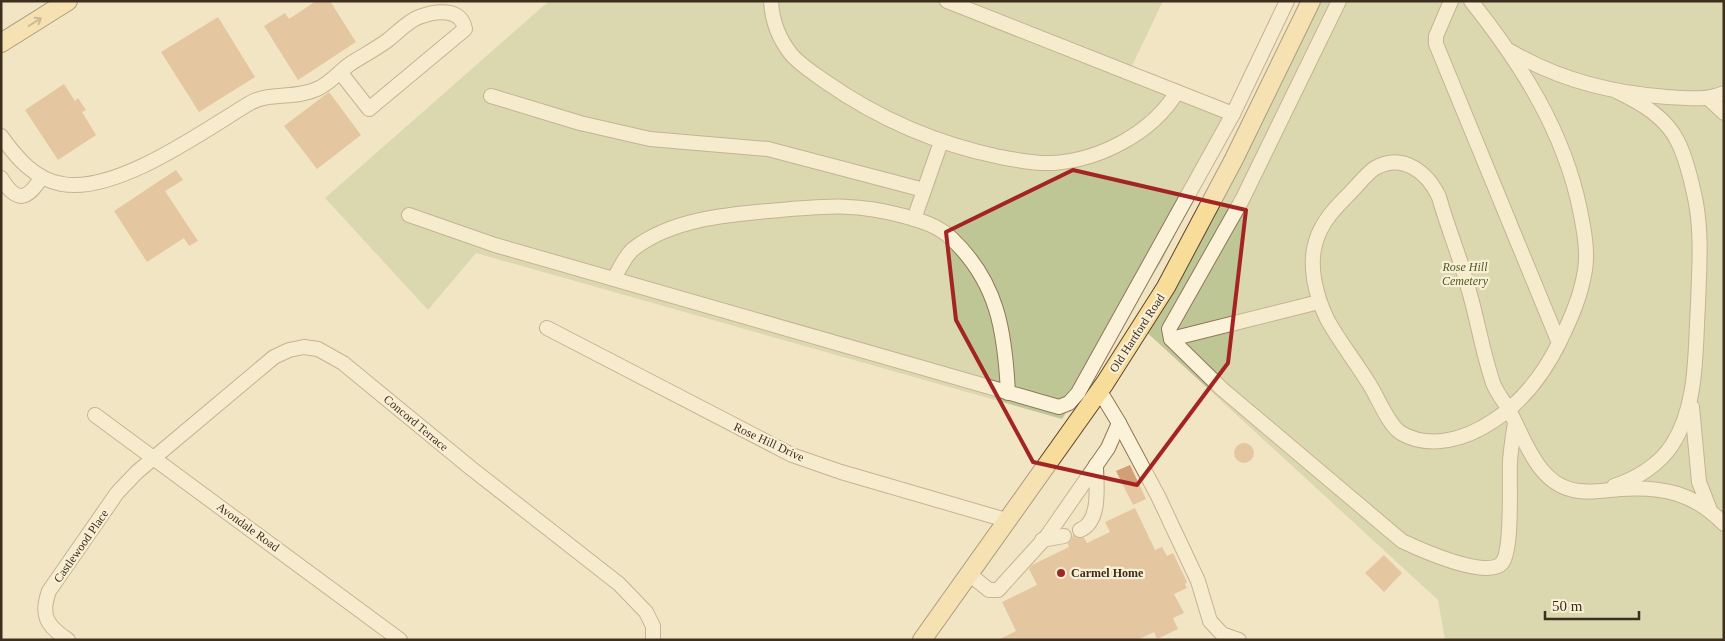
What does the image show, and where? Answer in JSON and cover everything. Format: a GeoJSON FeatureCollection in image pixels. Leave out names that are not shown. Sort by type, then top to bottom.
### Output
{"type":"FeatureCollection","features":[{"type":"Feature","properties":{"kind":"main road"},"geometry":{"type":"LineString","coordinates":[[1,43],[68,1]]}},
{"type":"Feature","properties":{"kind":"main road","name":"Old Hartford Road"},"geometry":{"type":"LineString","coordinates":[[922,640],[1100,390],[1166,286],[1196,232],[1311,1]]}},
{"type":"Feature","properties":{"kind":"street"},"geometry":{"type":"LineString","coordinates":[[771,1],[774,24],[781,38],[792,54],[812,72],[847,97],[885,118],[941,142],[979,153],[1037,163],[1054,163],[1105,150],[1136,134],[1162,113],[1177,92]]}},
{"type":"Feature","properties":{"kind":"street"},"geometry":{"type":"LineString","coordinates":[[948,1],[1233,114]]}},
{"type":"Feature","properties":{"kind":"street"},"geometry":{"type":"LineString","coordinates":[[409,215],[495,245],[1059,407],[1069,403],[1078,393],[1233,114],[1287,1]]}},
{"type":"Feature","properties":{"kind":"street"},"geometry":{"type":"LineString","coordinates":[[1339,1],[1242,200],[1170,324],[1171,339],[1222,389],[1402,541],[1431,554],[1473,566],[1493,568],[1502,563],[1506,555],[1509,521],[1510,460],[1515,423]]}},
{"type":"Feature","properties":{"kind":"street"},"geometry":{"type":"LineString","coordinates":[[1451,1],[1436,36],[1436,44],[1559,343]]}},
{"type":"Feature","properties":{"kind":"street"},"geometry":{"type":"LineString","coordinates":[[1471,1],[1530,82],[1553,125],[1576,188],[1585,235],[1585,269],[1576,310],[1546,370],[1516,405],[1509,410],[1491,423],[1451,441],[1424,442],[1399,432],[1389,419],[1368,382],[1338,339],[1319,302],[1313,266],[1315,243],[1324,222],[1375,168],[1400,164],[1415,167],[1433,184],[1439,197],[1474,308],[1493,383],[1501,401],[1509,410],[1536,463],[1548,476],[1565,488],[1595,492],[1623,489],[1666,490],[1684,496],[1710,511],[1724,524]]}},
{"type":"Feature","properties":{"kind":"street"},"geometry":{"type":"LineString","coordinates":[[1,136],[14,155],[35,173],[63,184],[78,186],[101,182],[138,167],[193,139],[253,102],[275,97],[298,95],[318,89],[340,72],[380,47],[417,18],[439,12],[457,14],[464,20],[466,29],[369,109],[340,72]]}},
{"type":"Feature","properties":{"kind":"street"},"geometry":{"type":"LineString","coordinates":[[1508,50],[1539,66],[1579,82],[1618,92],[1709,99],[1724,93]]}},
{"type":"Feature","properties":{"kind":"street"},"geometry":{"type":"LineString","coordinates":[[1530,82],[1539,66]]}},
{"type":"Feature","properties":{"kind":"street"},"geometry":{"type":"LineString","coordinates":[[1618,92],[1638,102],[1658,116],[1677,140],[1689,173],[1696,204],[1700,239],[1692,386],[1692,421],[1695,461],[1699,482],[1710,511]]}},
{"type":"Feature","properties":{"kind":"street"},"geometry":{"type":"LineString","coordinates":[[491,96],[580,123],[650,139],[768,149],[924,190]]}},
{"type":"Feature","properties":{"kind":"street"},"geometry":{"type":"LineString","coordinates":[[1709,99],[1724,112]]}},
{"type":"Feature","properties":{"kind":"street"},"geometry":{"type":"LineString","coordinates":[[914,219],[941,142]]}},
{"type":"Feature","properties":{"kind":"street"},"geometry":{"type":"LineString","coordinates":[[1,178],[10,192],[17,196],[33,190],[42,176]]}},
{"type":"Feature","properties":{"kind":"street"},"geometry":{"type":"LineString","coordinates":[[614,279],[620,266],[632,251],[676,227],[708,217],[846,205],[874,208],[914,219],[931,224],[950,238],[973,262],[992,296],[1002,324],[1008,393]]}},
{"type":"Feature","properties":{"kind":"street"},"geometry":{"type":"LineString","coordinates":[[1171,339],[1319,302]]}},
{"type":"Feature","properties":{"kind":"street","name":"Rose Hill Drive"},"geometry":{"type":"LineString","coordinates":[[547,328],[792,455],[840,472],[1006,520]]}},
{"type":"Feature","properties":{"kind":"street","name":"Concord Terrace"},"geometry":{"type":"LineString","coordinates":[[153,458],[274,357],[289,350],[304,347],[318,349],[344,364],[472,469],[619,584],[646,612],[652,626],[653,640]]}},
{"type":"Feature","properties":{"kind":"street"},"geometry":{"type":"LineString","coordinates":[[1595,492],[1626,482],[1646,471],[1672,446],[1687,411],[1692,386]]}},
{"type":"Feature","properties":{"kind":"street"},"geometry":{"type":"LineString","coordinates":[[1100,390],[1158,496],[1198,581],[1210,621],[1218,637],[1239,640]]}},
{"type":"Feature","properties":{"kind":"street","name":"Avondale Road"},"geometry":{"type":"LineString","coordinates":[[95,415],[400,640]]}},
{"type":"Feature","properties":{"kind":"street"},"geometry":{"type":"LineString","coordinates":[[969,574],[989,590],[998,590],[1042,540],[1108,448],[1119,423]]}},
{"type":"Feature","properties":{"kind":"street","name":"Castlewood Place"},"geometry":{"type":"LineString","coordinates":[[68,640],[50,624],[45,614],[45,603],[49,591],[117,493],[153,458]]}},
{"type":"Feature","properties":{"kind":"street"},"geometry":{"type":"LineString","coordinates":[[1080,530],[1090,522],[1095,506],[1096,465]]}},
{"type":"Feature","properties":{"kind":"street"},"geometry":{"type":"LineString","coordinates":[[1042,540],[1064,536]]}},
{"type":"Feature","properties":{"kind":"highlighted area"},"geometry":{"type":"Polygon","coordinates":[[[1073,170],[1246,210],[1228,363],[1137,485],[1033,462],[956,320],[946,232],[1073,170]]]}},
{"type":"Feature","properties":{"kind":"green space"},"geometry":{"type":"Polygon","coordinates":[[[549,1],[1163,1],[1130,70],[1239,110],[1162,260],[1062,419],[476,253],[428,310],[325,198],[549,1]]]}},
{"type":"Feature","properties":{"kind":"green space","name":"Rose Hill Cemetery"},"geometry":{"type":"Polygon","coordinates":[[[1311,1],[1724,1],[1724,640],[1445,640],[1438,600],[1141,327],[1311,1]]]}},
{"type":"Feature","properties":{"kind":"building"},"geometry":{"type":"Polygon","coordinates":[[[316,1],[330,1],[356,42],[298,80],[264,26],[285,13],[289,19],[316,1]]]}},
{"type":"Feature","properties":{"kind":"building"},"geometry":{"type":"Polygon","coordinates":[[[218,17],[255,77],[199,112],[161,52],[218,17]]]}},
{"type":"Feature","properties":{"kind":"building"},"geometry":{"type":"Polygon","coordinates":[[[64,84],[75,101],[78,98],[86,110],[82,112],[96,135],[58,160],[25,110],[64,84]]]}},
{"type":"Feature","properties":{"kind":"building"},"geometry":{"type":"Polygon","coordinates":[[[329,92],[361,135],[317,169],[284,126],[329,92]]]}},
{"type":"Feature","properties":{"kind":"building"},"geometry":{"type":"Polygon","coordinates":[[[176,170],[183,180],[165,191],[198,241],[189,246],[184,238],[147,262],[114,211],[176,170]]]}},
{"type":"Feature","properties":{"kind":"building"},"geometry":{"type":"Polygon","coordinates":[[[1244,443],[1251,446],[1254,453],[1251,460],[1244,463],[1237,460],[1234,453],[1237,446],[1244,443]]]}},
{"type":"Feature","properties":{"kind":"building"},"geometry":{"type":"Polygon","coordinates":[[[1130,465],[1146,499],[1133,505],[1116,471],[1130,465]]]}},
{"type":"Feature","properties":{"kind":"building","name":"Carmel Home"},"geometry":{"type":"Polygon","coordinates":[[[1135,508],[1155,550],[1162,547],[1167,556],[1173,553],[1187,582],[1185,584],[1187,588],[1174,594],[1184,613],[1173,618],[1178,629],[1157,639],[1154,632],[1137,640],[998,640],[1016,631],[1002,602],[1037,585],[1029,569],[1032,565],[1069,547],[1068,544],[1073,534],[1077,538],[1084,538],[1087,543],[1110,532],[1105,522],[1135,508]]]}},
{"type":"Feature","properties":{"kind":"building"},"geometry":{"type":"Polygon","coordinates":[[[1384,555],[1402,573],[1384,592],[1365,573],[1384,555]]]}},
{"type":"Feature","properties":{"kind":"place","name":"Carmel Home"},"geometry":{"type":"Point","coordinates":[1061,573]}}]}
